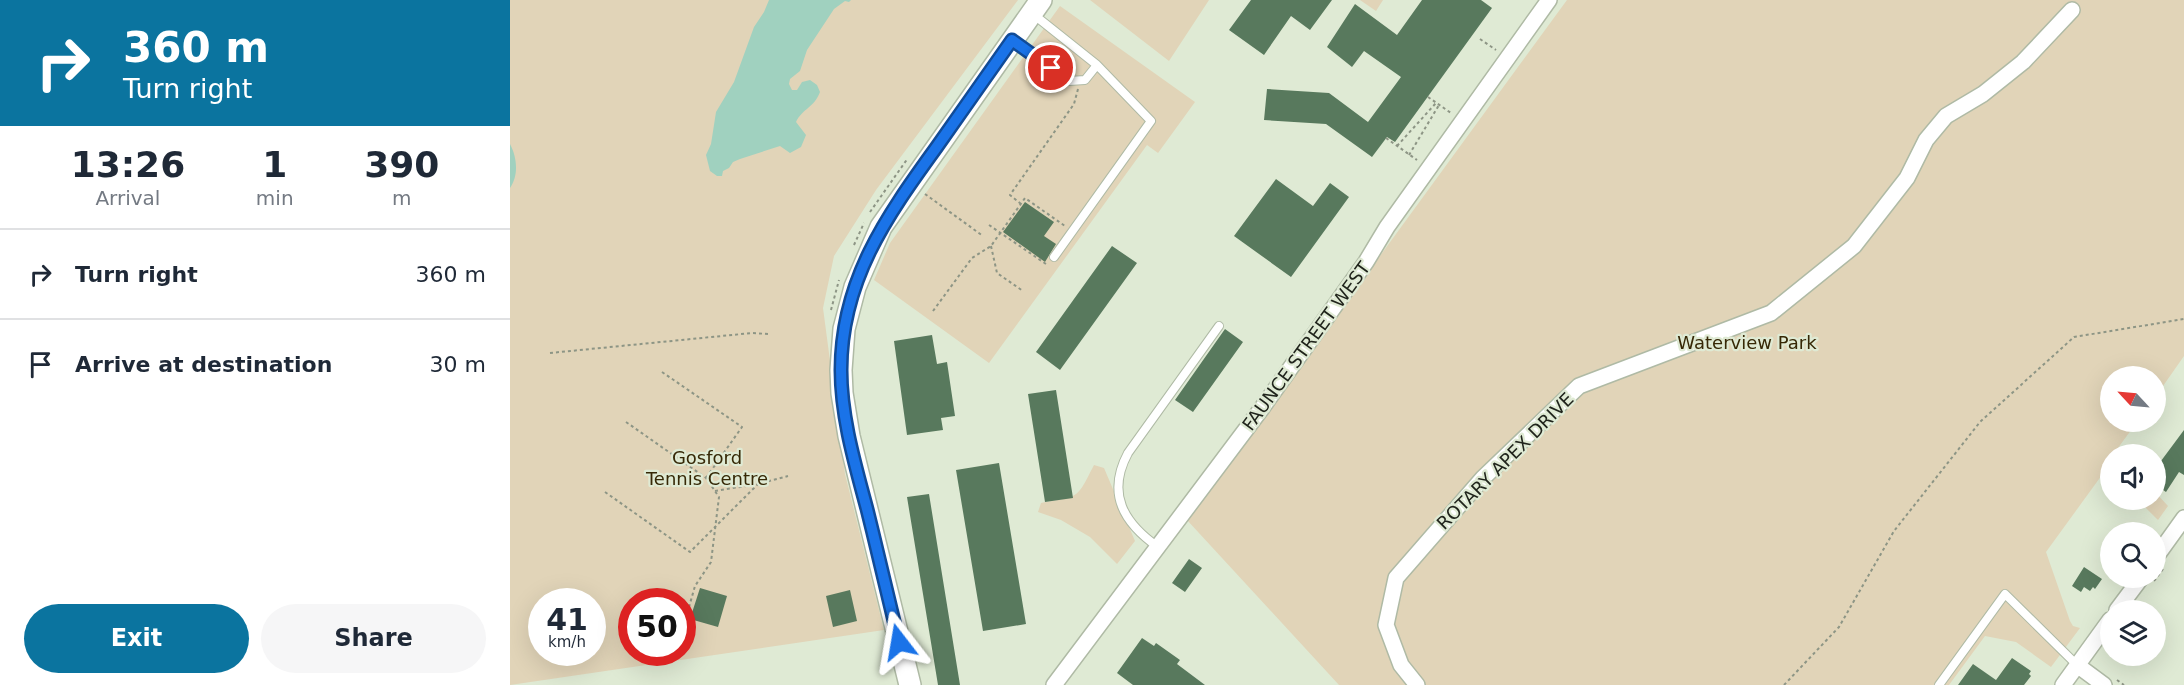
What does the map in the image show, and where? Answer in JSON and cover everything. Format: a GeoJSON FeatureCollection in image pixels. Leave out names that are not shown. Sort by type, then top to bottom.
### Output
{"type":"FeatureCollection","features":[{"type":"Feature","properties":{"kind":"main road"},"geometry":{"type":"LineString","coordinates":[[910,685],[849,436],[842,393],[844,329],[855,287],[881,227],[1036,7]]}},
{"type":"Feature","properties":{"kind":"street","name":"FAUNCE STREET WEST"},"geometry":{"type":"LineString","coordinates":[[1059,683],[1262,408],[1366,262],[1387,227],[1549,0]]}},
{"type":"Feature","properties":{"kind":"street","name":"ROTARY APEX DRIVE"},"geometry":{"type":"LineString","coordinates":[[1417,685],[1401,665],[1386,625],[1396,578],[1483,478],[1579,386],[1771,313],[1854,246],[1907,178],[1926,141],[1946,116],[1983,94],[2023,62],[2072,10]]}},
{"type":"Feature","properties":{"kind":"street"},"geometry":{"type":"LineString","coordinates":[[2166,551],[2184,518]]}},
{"type":"Feature","properties":{"kind":"street"},"geometry":{"type":"LineString","coordinates":[[2127,600],[2140,588]]}},
{"type":"Feature","properties":{"kind":"street"},"geometry":{"type":"LineString","coordinates":[[2063,685],[2100,634]]}},
{"type":"Feature","properties":{"kind":"street"},"geometry":{"type":"LineString","coordinates":[[2078,665],[2109,682]]}},
{"type":"Feature","properties":{"kind":"lane"},"geometry":{"type":"LineString","coordinates":[[1036,7],[1151,121],[1054,257]]}},
{"type":"Feature","properties":{"kind":"lane"},"geometry":{"type":"LineString","coordinates":[[1012,40],[1069,81],[1085,80],[1096,65]]}},
{"type":"Feature","properties":{"kind":"lane"},"geometry":{"type":"LineString","coordinates":[[1158,547],[1138,533],[1126,514],[1119,494],[1120,472],[1128,453],[1219,326]]}},
{"type":"Feature","properties":{"kind":"lane"},"geometry":{"type":"LineString","coordinates":[[1939,685],[2005,594],[2078,665]]}},
{"type":"Feature","properties":{"kind":"path"},"geometry":{"type":"LineString","coordinates":[[1480,39],[1496,50]]}},
{"type":"Feature","properties":{"kind":"path"},"geometry":{"type":"LineString","coordinates":[[1021,204],[1010,195],[1074,104],[1079,81]]}},
{"type":"Feature","properties":{"kind":"path"},"geometry":{"type":"LineString","coordinates":[[1428,97],[1450,113]]}},
{"type":"Feature","properties":{"kind":"path"},"geometry":{"type":"LineString","coordinates":[[1397,146],[1437,104]]}},
{"type":"Feature","properties":{"kind":"path"},"geometry":{"type":"LineString","coordinates":[[1409,155],[1437,104]]}},
{"type":"Feature","properties":{"kind":"path"},"geometry":{"type":"LineString","coordinates":[[1386,138],[1417,160]]}},
{"type":"Feature","properties":{"kind":"path"},"geometry":{"type":"LineString","coordinates":[[850,254],[877,200],[911,153]]}},
{"type":"Feature","properties":{"kind":"path"},"geometry":{"type":"LineString","coordinates":[[910,183],[983,236]]}},
{"type":"Feature","properties":{"kind":"path"},"geometry":{"type":"LineString","coordinates":[[933,311],[972,258],[991,246],[1025,198],[1072,232]]}},
{"type":"Feature","properties":{"kind":"path"},"geometry":{"type":"LineString","coordinates":[[989,225],[1048,265],[1054,257]]}},
{"type":"Feature","properties":{"kind":"path"},"geometry":{"type":"LineString","coordinates":[[991,246],[997,273],[1023,291]]}},
{"type":"Feature","properties":{"kind":"path"},"geometry":{"type":"LineString","coordinates":[[829,320],[837,284],[842,274]]}},
{"type":"Feature","properties":{"kind":"path"},"geometry":{"type":"LineString","coordinates":[[1784,685],[1839,627],[1894,531],[1980,422],[2074,337],[2184,319]]}},
{"type":"Feature","properties":{"kind":"path"},"geometry":{"type":"LineString","coordinates":[[550,353],[752,333],[768,334]]}},
{"type":"Feature","properties":{"kind":"path"},"geometry":{"type":"LineString","coordinates":[[662,372],[742,427],[706,478]]}},
{"type":"Feature","properties":{"kind":"path"},"geometry":{"type":"LineString","coordinates":[[626,422],[706,478],[719,497],[711,561],[694,588]]}},
{"type":"Feature","properties":{"kind":"path"},"geometry":{"type":"LineString","coordinates":[[715,491],[788,476]]}},
{"type":"Feature","properties":{"kind":"path"},"geometry":{"type":"LineString","coordinates":[[605,492],[690,552],[758,484]]}},
{"type":"Feature","properties":{"kind":"path"},"geometry":{"type":"LineString","coordinates":[[2109,682],[2124,685]]}},
{"type":"Feature","properties":{"kind":"green space","name":"Gosford Tennis Centre"},"geometry":{"type":"Polygon","coordinates":[[[510,0],[1018,0],[876,190],[834,256],[823,308],[845,474],[884,630],[696,658],[696,588],[618,588],[618,666],[639,666],[510,685],[510,0]]]}},
{"type":"Feature","properties":{"kind":"green space"},"geometry":{"type":"Polygon","coordinates":[[[1090,0],[1209,0],[1169,61],[1090,0]]]}},
{"type":"Feature","properties":{"kind":"green space"},"geometry":{"type":"Polygon","coordinates":[[[1360,0],[1383,0],[1376,11],[1360,0]]]}},
{"type":"Feature","properties":{"kind":"green space","name":"Waterview Park"},"geometry":{"type":"Polygon","coordinates":[[[1567,0],[2184,0],[2184,356],[2166,382],[2166,366],[2100,366],[2100,432],[2130,432],[2121,444],[2100,444],[2100,478],[2046,552],[2070,621],[2073,626],[2080,628],[2051,667],[2016,642],[1985,636],[1949,685],[1339,685],[1187,520],[1567,0]]]}},
{"type":"Feature","properties":{"kind":"green space"},"geometry":{"type":"Polygon","coordinates":[[[1060,6],[1195,102],[1158,153],[1147,145],[989,363],[874,280],[890,243],[1060,6]]]}},
{"type":"Feature","properties":{"kind":"green space"},"geometry":{"type":"Polygon","coordinates":[[[1094,465],[1104,468],[1135,541],[1117,564],[1090,537],[1061,520],[1038,512],[1041,503],[1070,497],[1080,491],[1094,465]]]}},
{"type":"Feature","properties":{"kind":"green space"},"geometry":{"type":"Polygon","coordinates":[[[2148,510],[2165,510],[2158,520],[2148,510]]]}},
{"type":"Feature","properties":{"kind":"shaded area"},"geometry":{"type":"Polygon","coordinates":[[[769,0],[851,0],[845,1],[834,9],[807,50],[800,71],[790,79],[789,84],[792,90],[797,90],[802,82],[810,80],[817,85],[820,92],[796,122],[806,135],[801,147],[790,153],[780,146],[740,159],[723,171],[722,176],[717,176],[710,171],[706,155],[711,144],[716,112],[734,82],[754,27],[769,0]]]}},
{"type":"Feature","properties":{"kind":"shaded area"},"geometry":{"type":"Polygon","coordinates":[[[510,144],[516,166],[515,177],[510,188],[510,144]]]}},
{"type":"Feature","properties":{"kind":"building"},"geometry":{"type":"Polygon","coordinates":[[[1251,0],[1332,0],[1310,30],[1291,16],[1264,55],[1229,30],[1251,0]]]}},
{"type":"Feature","properties":{"kind":"building"},"geometry":{"type":"Polygon","coordinates":[[[1422,0],[1481,0],[1492,8],[1395,142],[1387,137],[1372,157],[1326,124],[1264,120],[1267,89],[1329,93],[1368,122],[1401,77],[1364,51],[1352,67],[1327,47],[1355,4],[1397,35],[1422,0]]]}},
{"type":"Feature","properties":{"kind":"building"},"geometry":{"type":"Polygon","coordinates":[[[1276,179],[1313,206],[1330,183],[1349,197],[1291,277],[1234,236],[1276,179]]]}},
{"type":"Feature","properties":{"kind":"building"},"geometry":{"type":"Polygon","coordinates":[[[1025,202],[1054,222],[1044,236],[1056,244],[1045,262],[1003,232],[1025,202]]]}},
{"type":"Feature","properties":{"kind":"building"},"geometry":{"type":"Polygon","coordinates":[[[1112,246],[1137,263],[1060,370],[1036,352],[1112,246]]]}},
{"type":"Feature","properties":{"kind":"building"},"geometry":{"type":"Polygon","coordinates":[[[1225,329],[1243,342],[1193,412],[1175,400],[1225,329]]]}},
{"type":"Feature","properties":{"kind":"building"},"geometry":{"type":"Polygon","coordinates":[[[932,335],[937,364],[947,362],[955,416],[941,418],[943,430],[907,435],[894,341],[932,335]]]}},
{"type":"Feature","properties":{"kind":"building"},"geometry":{"type":"Polygon","coordinates":[[[1056,390],[1073,498],[1045,502],[1028,394],[1056,390]]]}},
{"type":"Feature","properties":{"kind":"building"},"geometry":{"type":"Polygon","coordinates":[[[2184,430],[2184,475],[2179,472],[2166,492],[2166,454],[2184,430]]]}},
{"type":"Feature","properties":{"kind":"building"},"geometry":{"type":"Polygon","coordinates":[[[999,463],[1026,624],[983,631],[956,470],[999,463]]]}},
{"type":"Feature","properties":{"kind":"building"},"geometry":{"type":"Polygon","coordinates":[[[929,494],[960,685],[938,685],[907,497],[929,494]]]}},
{"type":"Feature","properties":{"kind":"building"},"geometry":{"type":"Polygon","coordinates":[[[1189,559],[1202,568],[1185,592],[1172,583],[1189,559]]]}},
{"type":"Feature","properties":{"kind":"building"},"geometry":{"type":"Polygon","coordinates":[[[2084,567],[2100,578],[2095,589],[2093,587],[2090,591],[2084,587],[2081,592],[2072,586],[2084,567]]]}},
{"type":"Feature","properties":{"kind":"building"},"geometry":{"type":"Polygon","coordinates":[[[700,588],[727,596],[718,627],[696,621],[696,600],[700,588]]]}},
{"type":"Feature","properties":{"kind":"building"},"geometry":{"type":"Polygon","coordinates":[[[850,590],[857,621],[833,627],[826,596],[850,590]]]}},
{"type":"Feature","properties":{"kind":"building"},"geometry":{"type":"Polygon","coordinates":[[[1142,638],[1154,646],[1156,643],[1180,660],[1177,664],[1205,685],[1133,685],[1117,673],[1142,638]]]}},
{"type":"Feature","properties":{"kind":"building"},"geometry":{"type":"Polygon","coordinates":[[[2012,658],[2031,671],[2029,674],[2031,676],[2024,685],[1958,685],[1973,664],[1996,680],[2012,658]]]}},
{"type":"Feature","properties":{"kind":"route"},"geometry":{"type":"LineString","coordinates":[[899,642],[856,470],[845,414],[841,370],[848,309],[863,266],[881,227],[1012,40],[1051,68]]}}]}
